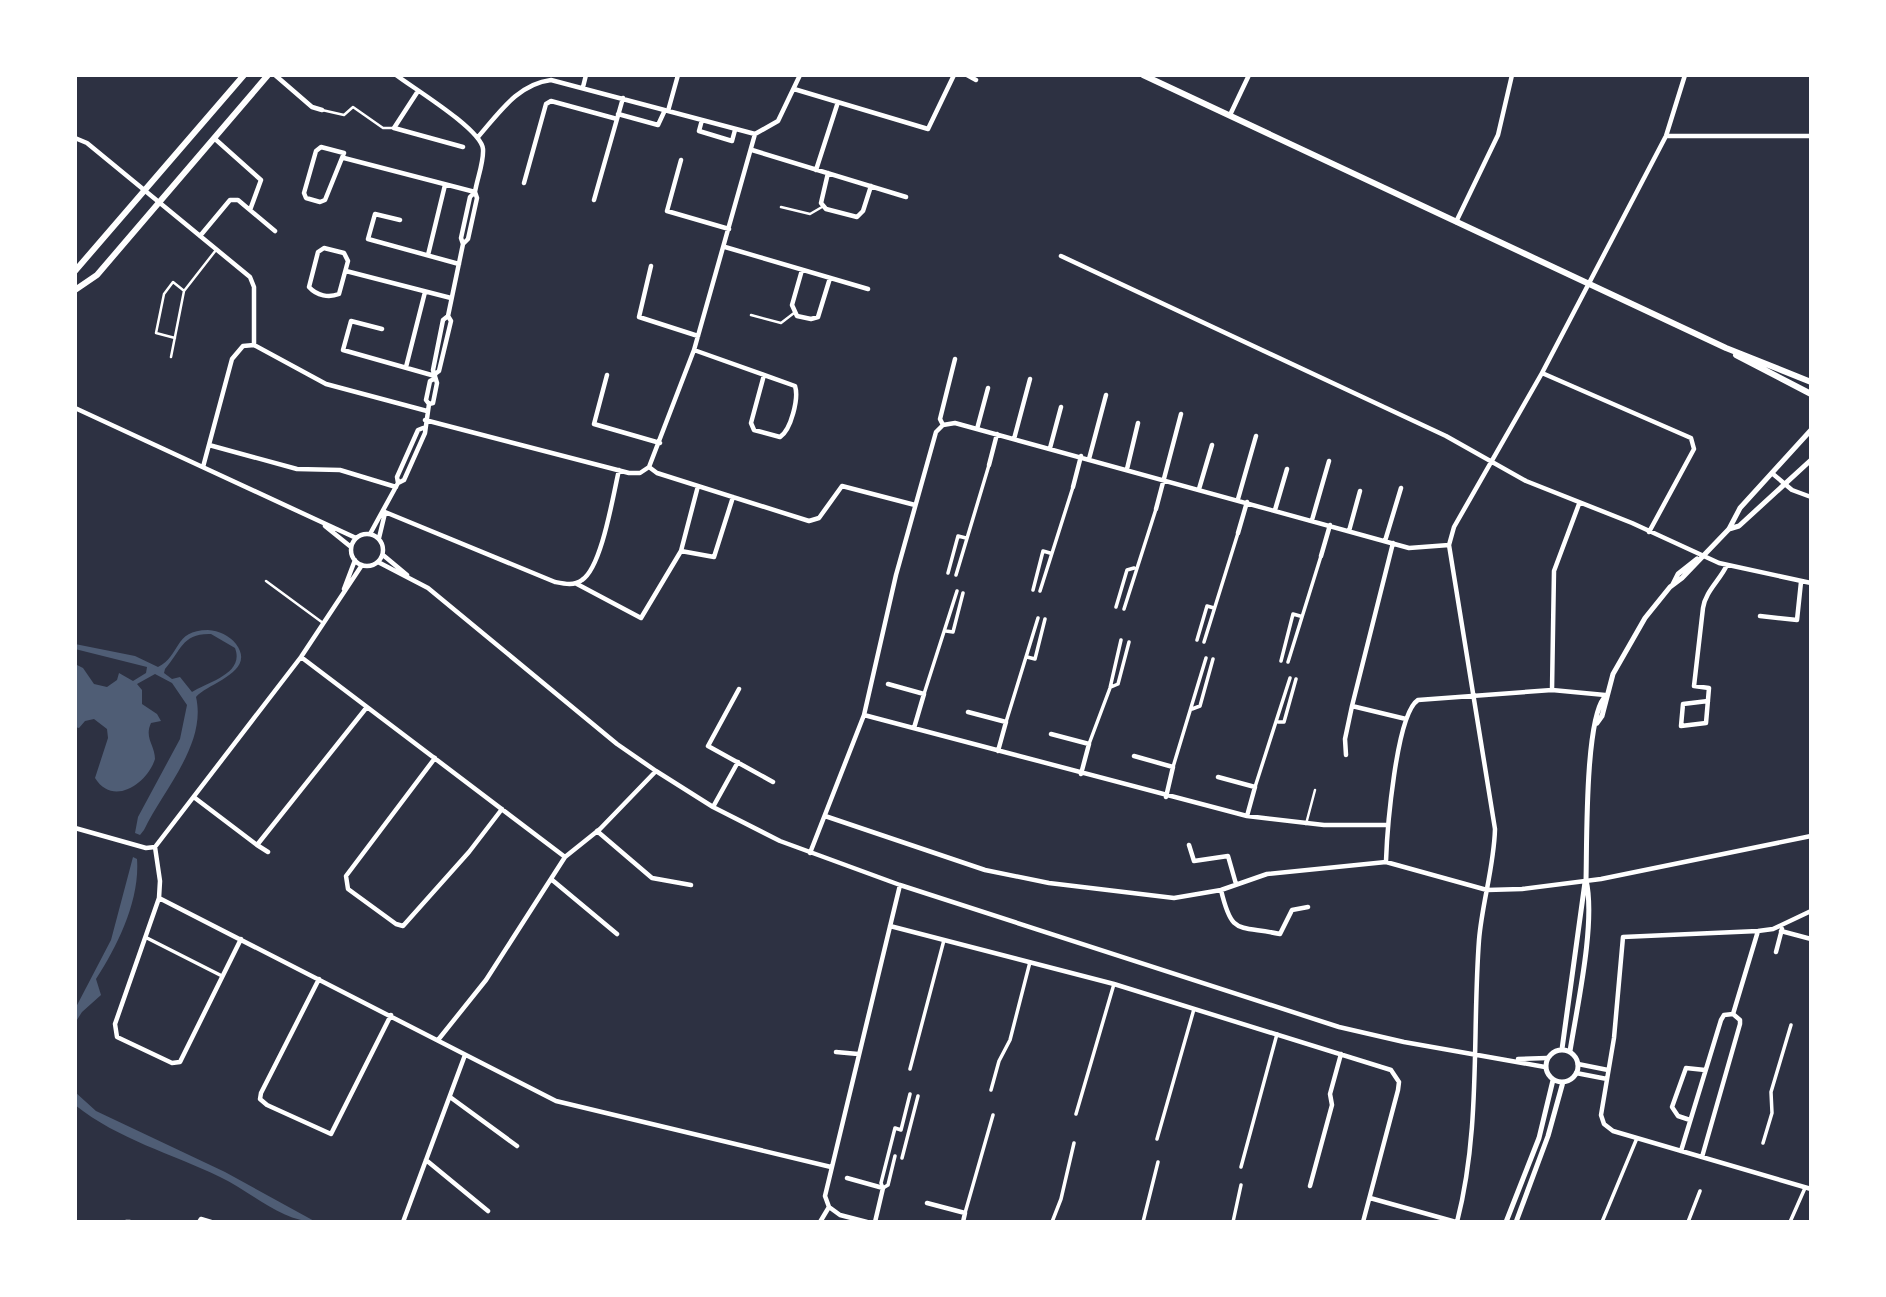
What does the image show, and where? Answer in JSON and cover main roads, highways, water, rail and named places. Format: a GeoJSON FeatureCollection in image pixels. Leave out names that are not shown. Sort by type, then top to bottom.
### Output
{"type":"FeatureCollection","features":[{"type":"Feature","properties":{"kind":"main road"},"geometry":{"type":"LineString","coordinates":[[75,271],[244,75]]}},
{"type":"Feature","properties":{"kind":"main road"},"geometry":{"type":"LineString","coordinates":[[75,290],[97,275],[268,75]]}},
{"type":"Feature","properties":{"kind":"main road"},"geometry":{"type":"LineString","coordinates":[[1143,75],[1726,348],[1811,382]]}},
{"type":"Feature","properties":{"kind":"main road"},"geometry":{"type":"LineString","coordinates":[[1726,348],[1746,362],[1811,394]]}},
{"type":"Feature","properties":{"kind":"water"},"geometry":{"type":"Polygon","coordinates":[[[197,631],[216,631],[230,638],[241,654],[240,662],[228,676],[196,697],[198,715],[189,749],[140,835],[135,833],[138,817],[180,739],[187,705],[172,683],[155,674],[137,684],[142,690],[142,704],[157,714],[161,721],[151,723],[149,728],[155,759],[145,777],[129,789],[111,791],[102,787],[95,778],[108,738],[107,729],[94,719],[85,721],[79,728],[75,727],[75,664],[83,668],[94,684],[107,687],[117,680],[119,673],[133,681],[146,673],[147,667],[75,649],[75,644],[135,656],[158,667],[171,657],[183,639],[197,631]],[[201,634],[183,644],[164,673],[172,679],[180,677],[192,692],[230,671],[237,657],[235,648],[211,634],[201,634]]]}},
{"type":"Feature","properties":{"kind":"water"},"geometry":{"type":"Polygon","coordinates":[[[133,857],[137,859],[135,890],[126,922],[96,979],[101,995],[82,1012],[75,1023],[75,1009],[111,940],[133,857]]]}},
{"type":"Feature","properties":{"kind":"water"},"geometry":{"type":"Polygon","coordinates":[[[75,1092],[96,1111],[225,1172],[316,1222],[291,1217],[202,1168],[109,1128],[75,1105],[75,1092]]]}}]}
